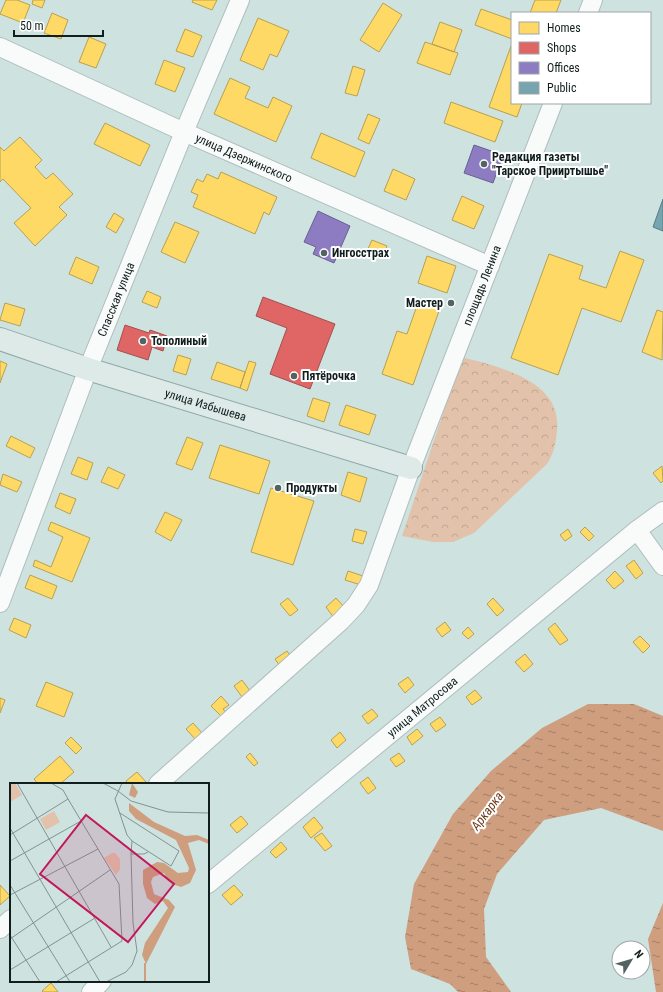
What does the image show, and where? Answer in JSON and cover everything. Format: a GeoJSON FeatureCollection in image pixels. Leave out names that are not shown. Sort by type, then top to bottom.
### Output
{"type":"FeatureCollection","features":[{"type":"Feature","properties":{"kind":"main road","name":"улица Избышева"},"geometry":{"type":"LineString","coordinates":[[0,339],[88,369],[411,468]]}},
{"type":"Feature","properties":{"kind":"street","name":"Спасская улица"},"geometry":{"type":"LineString","coordinates":[[0,603],[88,369],[184,132],[240,0]]}},
{"type":"Feature","properties":{"kind":"street"},"geometry":{"type":"LineString","coordinates":[[588,12],[593,0]]}},
{"type":"Feature","properties":{"kind":"street","name":"улица Дзержинского"},"geometry":{"type":"LineString","coordinates":[[0,47],[184,132],[490,266]]}},
{"type":"Feature","properties":{"kind":"street","name":"площадь Ленина"},"geometry":{"type":"LineString","coordinates":[[159,783],[356,606],[369,585],[411,468],[553,104]]}},
{"type":"Feature","properties":{"kind":"street","name":"улица Матросова"},"geometry":{"type":"LineString","coordinates":[[209,883],[637,530],[663,511]]}},
{"type":"Feature","properties":{"kind":"street"},"geometry":{"type":"LineString","coordinates":[[637,530],[663,566]]}},
{"type":"Feature","properties":{"kind":"street"},"geometry":{"type":"LineString","coordinates":[[0,929],[10,920]]}},
{"type":"Feature","properties":{"kind":"street"},"geometry":{"type":"LineString","coordinates":[[91,992],[101,982]]}},
{"type":"Feature","properties":{"kind":"green space"},"geometry":{"type":"Polygon","coordinates":[[[462,357],[510,371],[525,378],[539,388],[549,399],[556,413],[557,430],[553,452],[547,464],[474,533],[453,542],[433,542],[402,536],[462,357]]]}},
{"type":"Feature","properties":{"kind":"water","name":"Аркарка"},"geometry":{"type":"Polygon","coordinates":[[[588,704],[634,704],[663,716],[663,831],[601,808],[544,820],[497,874],[484,909],[486,957],[511,992],[458,992],[450,984],[411,969],[405,937],[414,884],[453,814],[491,771],[542,728],[588,704]]]}},
{"type":"Feature","properties":{"kind":"water"},"geometry":{"type":"Polygon","coordinates":[[[663,903],[663,992],[656,992],[651,959],[651,940],[648,939],[663,903]]]}},
{"type":"Feature","properties":{"kind":"building: Homes"},"geometry":{"type":"Polygon","coordinates":[[[6,0],[17,0],[30,5],[23,23],[0,14],[6,0]]]}},
{"type":"Feature","properties":{"kind":"building: Homes"},"geometry":{"type":"Polygon","coordinates":[[[33,0],[45,0],[42,8],[32,4],[33,0]]]}},
{"type":"Feature","properties":{"kind":"building: Homes"},"geometry":{"type":"Polygon","coordinates":[[[193,0],[217,0],[212,10],[192,2],[193,0]]]}},
{"type":"Feature","properties":{"kind":"building: Homes"},"geometry":{"type":"Polygon","coordinates":[[[535,0],[561,0],[556,12],[530,12],[535,0]]]}},
{"type":"Feature","properties":{"kind":"building: Homes"},"geometry":{"type":"Polygon","coordinates":[[[383,3],[402,15],[379,52],[360,40],[383,3]]]}},
{"type":"Feature","properties":{"kind":"building: Homes"},"geometry":{"type":"Polygon","coordinates":[[[481,9],[511,20],[511,39],[475,25],[481,9]]]}},
{"type":"Feature","properties":{"kind":"building: Homes"},"geometry":{"type":"Polygon","coordinates":[[[52,13],[68,20],[61,39],[44,33],[52,13]]]}},
{"type":"Feature","properties":{"kind":"building: Homes"},"geometry":{"type":"Polygon","coordinates":[[[258,18],[289,31],[277,57],[270,54],[263,70],[240,60],[258,18]]]}},
{"type":"Feature","properties":{"kind":"building: Homes"},"geometry":{"type":"Polygon","coordinates":[[[440,22],[462,30],[454,52],[432,44],[440,22]]]}},
{"type":"Feature","properties":{"kind":"building: Homes"},"geometry":{"type":"Polygon","coordinates":[[[185,29],[202,36],[193,57],[176,51],[185,29]]]}},
{"type":"Feature","properties":{"kind":"building: Homes"},"geometry":{"type":"Polygon","coordinates":[[[89,37],[106,44],[96,68],[79,62],[89,37]]]}},
{"type":"Feature","properties":{"kind":"building: Homes"},"geometry":{"type":"Polygon","coordinates":[[[425,42],[458,53],[450,75],[417,63],[425,42]]]}},
{"type":"Feature","properties":{"kind":"building: Homes"},"geometry":{"type":"Polygon","coordinates":[[[511,46],[511,104],[522,104],[517,117],[489,107],[511,46]]]}},
{"type":"Feature","properties":{"kind":"building: Homes"},"geometry":{"type":"Polygon","coordinates":[[[164,60],[185,68],[175,92],[155,84],[164,60]]]}},
{"type":"Feature","properties":{"kind":"building: Homes"},"geometry":{"type":"Polygon","coordinates":[[[353,66],[365,70],[357,96],[345,93],[353,66]]]}},
{"type":"Feature","properties":{"kind":"building: Homes"},"geometry":{"type":"Polygon","coordinates":[[[230,78],[250,87],[245,98],[268,108],[273,97],[292,106],[276,142],[214,114],[230,78]]]}},
{"type":"Feature","properties":{"kind":"building: Homes"},"geometry":{"type":"Polygon","coordinates":[[[451,102],[503,121],[495,142],[444,123],[451,102]]]}},
{"type":"Feature","properties":{"kind":"building: Homes"},"geometry":{"type":"Polygon","coordinates":[[[368,114],[380,119],[369,144],[358,139],[368,114]]]}},
{"type":"Feature","properties":{"kind":"building: Homes"},"geometry":{"type":"Polygon","coordinates":[[[105,123],[150,145],[140,166],[94,144],[105,123]]]}},
{"type":"Feature","properties":{"kind":"building: Homes"},"geometry":{"type":"Polygon","coordinates":[[[321,133],[365,152],[355,177],[311,158],[321,133]]]}},
{"type":"Feature","properties":{"kind":"building: Homes"},"geometry":{"type":"Polygon","coordinates":[[[20,137],[42,160],[35,167],[46,179],[53,173],[73,194],[59,207],[67,215],[35,246],[14,223],[31,208],[3,179],[0,182],[0,147],[4,151],[20,137]]]}},
{"type":"Feature","properties":{"kind":"building: Homes"},"geometry":{"type":"Polygon","coordinates":[[[393,169],[415,179],[406,200],[384,191],[393,169]]]}},
{"type":"Feature","properties":{"kind":"building: Homes"},"geometry":{"type":"Polygon","coordinates":[[[221,172],[277,197],[269,215],[264,212],[255,234],[193,207],[198,195],[191,192],[197,179],[203,182],[207,174],[218,179],[221,172]]]}},
{"type":"Feature","properties":{"kind":"building: Homes"},"geometry":{"type":"Polygon","coordinates":[[[462,196],[484,206],[474,229],[452,220],[462,196]]]}},
{"type":"Feature","properties":{"kind":"building: Homes"},"geometry":{"type":"Polygon","coordinates":[[[114,213],[124,219],[116,233],[106,227],[114,213]]]}},
{"type":"Feature","properties":{"kind":"building: Homes"},"geometry":{"type":"Polygon","coordinates":[[[175,222],[199,232],[185,263],[161,252],[175,222]]]}},
{"type":"Feature","properties":{"kind":"building: Homes"},"geometry":{"type":"Polygon","coordinates":[[[372,240],[387,246],[382,258],[367,251],[372,240]]]}},
{"type":"Feature","properties":{"kind":"building: Homes"},"geometry":{"type":"Polygon","coordinates":[[[620,251],[644,260],[621,322],[582,308],[558,375],[511,358],[549,254],[583,266],[579,279],[606,288],[620,251]]]}},
{"type":"Feature","properties":{"kind":"building: Homes"},"geometry":{"type":"Polygon","coordinates":[[[427,256],[456,266],[447,293],[418,283],[427,256]]]}},
{"type":"Feature","properties":{"kind":"building: Homes"},"geometry":{"type":"Polygon","coordinates":[[[76,257],[99,267],[92,284],[69,274],[76,257]]]}},
{"type":"Feature","properties":{"kind":"building: Homes"},"geometry":{"type":"Polygon","coordinates":[[[147,291],[161,297],[157,308],[142,302],[147,291]]]}},
{"type":"Feature","properties":{"kind":"building: Homes"},"geometry":{"type":"Polygon","coordinates":[[[419,300],[440,308],[413,385],[382,374],[397,331],[407,334],[419,300]]]}},
{"type":"Feature","properties":{"kind":"building: Homes"},"geometry":{"type":"Polygon","coordinates":[[[5,303],[25,309],[20,326],[0,320],[5,303]]]}},
{"type":"Feature","properties":{"kind":"building: Homes"},"geometry":{"type":"Polygon","coordinates":[[[657,310],[663,312],[662,360],[642,352],[657,310]]]}},
{"type":"Feature","properties":{"kind":"building: Homes"},"geometry":{"type":"Polygon","coordinates":[[[178,355],[191,359],[186,375],[173,371],[178,355]]]}},
{"type":"Feature","properties":{"kind":"building: Homes"},"geometry":{"type":"Polygon","coordinates":[[[0,361],[7,364],[0,383],[0,361]]]}},
{"type":"Feature","properties":{"kind":"building: Homes"},"geometry":{"type":"Polygon","coordinates":[[[249,361],[256,363],[247,391],[240,388],[249,361]]]}},
{"type":"Feature","properties":{"kind":"building: Homes"},"geometry":{"type":"Polygon","coordinates":[[[217,362],[245,372],[240,388],[211,379],[217,362]]]}},
{"type":"Feature","properties":{"kind":"building: Homes"},"geometry":{"type":"Polygon","coordinates":[[[313,398],[330,403],[324,422],[307,416],[313,398]]]}},
{"type":"Feature","properties":{"kind":"building: Homes"},"geometry":{"type":"Polygon","coordinates":[[[346,405],[376,415],[369,435],[339,425],[346,405]]]}},
{"type":"Feature","properties":{"kind":"building: Homes"},"geometry":{"type":"Polygon","coordinates":[[[11,436],[35,448],[30,458],[6,446],[11,436]]]}},
{"type":"Feature","properties":{"kind":"building: Homes"},"geometry":{"type":"Polygon","coordinates":[[[187,437],[203,443],[192,470],[176,464],[187,437]]]}},
{"type":"Feature","properties":{"kind":"building: Homes"},"geometry":{"type":"Polygon","coordinates":[[[220,445],[270,461],[259,494],[209,478],[220,445]]]}},
{"type":"Feature","properties":{"kind":"building: Homes"},"geometry":{"type":"Polygon","coordinates":[[[78,457],[93,463],[87,480],[71,474],[78,457]]]}},
{"type":"Feature","properties":{"kind":"building: Homes"},"geometry":{"type":"Polygon","coordinates":[[[662,466],[663,481],[661,483],[653,473],[662,466]]]}},
{"type":"Feature","properties":{"kind":"building: Homes"},"geometry":{"type":"Polygon","coordinates":[[[108,467],[125,475],[118,489],[101,482],[108,467]]]}},
{"type":"Feature","properties":{"kind":"building: Homes"},"geometry":{"type":"Polygon","coordinates":[[[348,472],[367,478],[360,502],[341,495],[348,472]]]}},
{"type":"Feature","properties":{"kind":"building: Homes"},"geometry":{"type":"Polygon","coordinates":[[[3,474],[22,482],[17,492],[0,485],[3,474]]]}},
{"type":"Feature","properties":{"kind":"building: Homes"},"geometry":{"type":"Polygon","coordinates":[[[271,488],[314,501],[293,565],[251,552],[271,488]]]}},
{"type":"Feature","properties":{"kind":"building: Homes"},"geometry":{"type":"Polygon","coordinates":[[[60,493],[76,499],[70,514],[55,507],[60,493]]]}},
{"type":"Feature","properties":{"kind":"building: Homes"},"geometry":{"type":"Polygon","coordinates":[[[165,512],[182,520],[171,541],[155,532],[165,512]]]}},
{"type":"Feature","properties":{"kind":"building: Homes"},"geometry":{"type":"Polygon","coordinates":[[[51,522],[90,538],[72,582],[33,566],[35,560],[51,567],[63,537],[48,530],[51,522]]]}},
{"type":"Feature","properties":{"kind":"building: Homes"},"geometry":{"type":"Polygon","coordinates":[[[585,527],[594,536],[589,541],[580,532],[585,527]]]}},
{"type":"Feature","properties":{"kind":"building: Homes"},"geometry":{"type":"Polygon","coordinates":[[[355,529],[367,532],[363,544],[352,541],[355,529]]]}},
{"type":"Feature","properties":{"kind":"building: Homes"},"geometry":{"type":"Polygon","coordinates":[[[568,529],[572,536],[565,541],[560,535],[568,529]]]}},
{"type":"Feature","properties":{"kind":"building: Homes"},"geometry":{"type":"Polygon","coordinates":[[[634,560],[643,573],[636,579],[626,566],[634,560]]]}},
{"type":"Feature","properties":{"kind":"building: Homes"},"geometry":{"type":"Polygon","coordinates":[[[348,571],[363,576],[361,585],[345,580],[348,571]]]}},
{"type":"Feature","properties":{"kind":"building: Homes"},"geometry":{"type":"Polygon","coordinates":[[[615,571],[624,581],[614,589],[606,580],[615,571]]]}},
{"type":"Feature","properties":{"kind":"building: Homes"},"geometry":{"type":"Polygon","coordinates":[[[30,575],[57,586],[52,599],[25,588],[30,575]]]}},
{"type":"Feature","properties":{"kind":"building: Homes"},"geometry":{"type":"Polygon","coordinates":[[[288,598],[298,610],[290,616],[280,604],[288,598]]]}},
{"type":"Feature","properties":{"kind":"building: Homes"},"geometry":{"type":"Polygon","coordinates":[[[336,598],[345,608],[334,618],[326,607],[336,598]]]}},
{"type":"Feature","properties":{"kind":"building: Homes"},"geometry":{"type":"Polygon","coordinates":[[[493,598],[504,610],[497,616],[487,604],[493,598]]]}},
{"type":"Feature","properties":{"kind":"building: Homes"},"geometry":{"type":"Polygon","coordinates":[[[14,618],[31,625],[26,638],[9,630],[14,618]]]}},
{"type":"Feature","properties":{"kind":"building: Homes"},"geometry":{"type":"Polygon","coordinates":[[[445,622],[451,630],[442,637],[436,629],[445,622]]]}},
{"type":"Feature","properties":{"kind":"building: Homes"},"geometry":{"type":"Polygon","coordinates":[[[555,623],[568,640],[560,645],[548,629],[555,623]]]}},
{"type":"Feature","properties":{"kind":"building: Homes"},"geometry":{"type":"Polygon","coordinates":[[[468,627],[474,634],[468,639],[462,633],[468,627]]]}},
{"type":"Feature","properties":{"kind":"building: Homes"},"geometry":{"type":"Polygon","coordinates":[[[640,636],[650,646],[643,653],[633,642],[640,636]]]}},
{"type":"Feature","properties":{"kind":"building: Homes"},"geometry":{"type":"Polygon","coordinates":[[[287,651],[291,657],[280,666],[275,659],[287,651]]]}},
{"type":"Feature","properties":{"kind":"building: Homes"},"geometry":{"type":"Polygon","coordinates":[[[525,654],[533,664],[524,672],[515,662],[525,654]]]}},
{"type":"Feature","properties":{"kind":"building: Homes"},"geometry":{"type":"Polygon","coordinates":[[[408,677],[414,685],[405,693],[398,684],[408,677]]]}},
{"type":"Feature","properties":{"kind":"building: Homes"},"geometry":{"type":"Polygon","coordinates":[[[242,680],[253,695],[245,701],[234,686],[242,680]]]}},
{"type":"Feature","properties":{"kind":"building: Homes"},"geometry":{"type":"Polygon","coordinates":[[[46,682],[73,693],[64,717],[36,706],[46,682]]]}},
{"type":"Feature","properties":{"kind":"building: Homes"},"geometry":{"type":"Polygon","coordinates":[[[475,690],[482,698],[472,705],[466,697],[475,690]]]}},
{"type":"Feature","properties":{"kind":"building: Homes"},"geometry":{"type":"Polygon","coordinates":[[[221,696],[229,705],[223,709],[229,716],[225,720],[211,706],[221,696]]]}},
{"type":"Feature","properties":{"kind":"building: Homes"},"geometry":{"type":"Polygon","coordinates":[[[0,698],[5,700],[0,713],[0,698]]]}},
{"type":"Feature","properties":{"kind":"building: Homes"},"geometry":{"type":"Polygon","coordinates":[[[372,709],[378,716],[368,724],[362,716],[372,709]]]}},
{"type":"Feature","properties":{"kind":"building: Homes"},"geometry":{"type":"Polygon","coordinates":[[[440,717],[446,725],[436,732],[430,724],[440,717]]]}},
{"type":"Feature","properties":{"kind":"building: Homes"},"geometry":{"type":"Polygon","coordinates":[[[193,723],[203,734],[196,740],[186,729],[193,723]]]}},
{"type":"Feature","properties":{"kind":"building: Homes"},"geometry":{"type":"Polygon","coordinates":[[[417,729],[423,736],[412,745],[407,737],[417,729]]]}},
{"type":"Feature","properties":{"kind":"building: Homes"},"geometry":{"type":"Polygon","coordinates":[[[340,732],[346,740],[337,748],[331,740],[340,732]]]}},
{"type":"Feature","properties":{"kind":"building: Homes"},"geometry":{"type":"Polygon","coordinates":[[[71,737],[82,748],[76,754],[65,743],[71,737]]]}},
{"type":"Feature","properties":{"kind":"building: Homes"},"geometry":{"type":"Polygon","coordinates":[[[250,753],[258,763],[254,766],[246,757],[250,753]]]}},
{"type":"Feature","properties":{"kind":"building: Homes"},"geometry":{"type":"Polygon","coordinates":[[[399,753],[405,761],[396,767],[390,759],[399,753]]]}},
{"type":"Feature","properties":{"kind":"building: Homes"},"geometry":{"type":"Polygon","coordinates":[[[60,756],[74,772],[61,783],[37,783],[34,779],[60,756]]]}},
{"type":"Feature","properties":{"kind":"building: Homes"},"geometry":{"type":"Polygon","coordinates":[[[137,772],[146,782],[127,783],[126,781],[137,772]]]}},
{"type":"Feature","properties":{"kind":"building: Homes"},"geometry":{"type":"Polygon","coordinates":[[[368,777],[376,788],[368,794],[360,783],[368,777]]]}},
{"type":"Feature","properties":{"kind":"building: Homes"},"geometry":{"type":"Polygon","coordinates":[[[241,816],[248,824],[237,833],[230,825],[241,816]]]}},
{"type":"Feature","properties":{"kind":"building: Homes"},"geometry":{"type":"Polygon","coordinates":[[[314,817],[323,828],[311,838],[303,827],[314,817]]]}},
{"type":"Feature","properties":{"kind":"building: Homes"},"geometry":{"type":"Polygon","coordinates":[[[322,833],[332,846],[325,851],[314,838],[322,833]]]}},
{"type":"Feature","properties":{"kind":"building: Homes"},"geometry":{"type":"Polygon","coordinates":[[[281,842],[287,849],[276,858],[270,852],[281,842]]]}},
{"type":"Feature","properties":{"kind":"building: Homes"},"geometry":{"type":"Polygon","coordinates":[[[0,885],[10,896],[0,905],[0,885]]]}},
{"type":"Feature","properties":{"kind":"building: Homes"},"geometry":{"type":"Polygon","coordinates":[[[234,885],[243,895],[231,905],[222,895],[234,885]]]}},
{"type":"Feature","properties":{"kind":"building: Homes"},"geometry":{"type":"Polygon","coordinates":[[[51,983],[58,992],[42,991],[51,983]]]}},
{"type":"Feature","properties":{"kind":"building: Shops"},"geometry":{"type":"Polygon","coordinates":[[[263,297],[335,324],[310,389],[270,374],[287,328],[256,316],[263,297]]]}},
{"type":"Feature","properties":{"kind":"building: Shops","name":"Тополиный"},"geometry":{"type":"Polygon","coordinates":[[[125,325],[149,333],[150,330],[167,336],[163,351],[152,347],[148,360],[117,350],[125,325]]]}},
{"type":"Feature","properties":{"kind":"building: Offices","name":"Редакция газеты \"Тарское Прииртышье\""},"geometry":{"type":"Polygon","coordinates":[[[474,145],[503,155],[493,183],[464,173],[474,145]]]}},
{"type":"Feature","properties":{"kind":"building: Offices"},"geometry":{"type":"Polygon","coordinates":[[[318,211],[350,226],[334,263],[313,254],[316,247],[304,242],[318,211]]]}},
{"type":"Feature","properties":{"kind":"building: Public"},"geometry":{"type":"Polygon","coordinates":[[[663,199],[663,231],[653,227],[663,199]]]}},
{"type":"Feature","properties":{"kind":"place","name":"Редакция газеты \"Тарское Прииртышье\""},"geometry":{"type":"Point","coordinates":[484,164]}},
{"type":"Feature","properties":{"kind":"place","name":"Ингосстрах"},"geometry":{"type":"Point","coordinates":[324,253]}},
{"type":"Feature","properties":{"kind":"place","name":"Мастер"},"geometry":{"type":"Point","coordinates":[451,303]}},
{"type":"Feature","properties":{"kind":"place","name":"Тополиный"},"geometry":{"type":"Point","coordinates":[143,341]}},
{"type":"Feature","properties":{"kind":"place","name":"Пятёрочка"},"geometry":{"type":"Point","coordinates":[294,376]}},
{"type":"Feature","properties":{"kind":"place","name":"Продукты"},"geometry":{"type":"Point","coordinates":[278,488]}}]}
